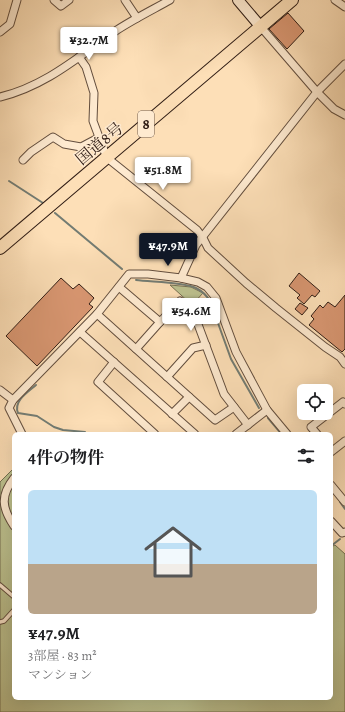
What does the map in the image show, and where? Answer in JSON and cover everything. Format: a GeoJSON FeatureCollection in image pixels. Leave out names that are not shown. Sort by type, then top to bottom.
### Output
{"type":"FeatureCollection","features":[{"type":"Feature","properties":{"kind":"highway","name":"国道8号"},"geometry":{"type":"LineString","coordinates":[[0,248],[292,0]]}},
{"type":"Feature","properties":{"kind":"main road"},"geometry":{"type":"LineString","coordinates":[[238,0],[260,26]]}},
{"type":"Feature","properties":{"kind":"street"},"geometry":{"type":"LineString","coordinates":[[0,32],[10,24],[17,0]]}},
{"type":"Feature","properties":{"kind":"street"},"geometry":{"type":"LineString","coordinates":[[54,0],[61,6],[69,0]]}},
{"type":"Feature","properties":{"kind":"street"},"geometry":{"type":"LineString","coordinates":[[125,0],[137,18]]}},
{"type":"Feature","properties":{"kind":"street"},"geometry":{"type":"LineString","coordinates":[[0,97],[32,86],[49,77],[118,30],[170,0]]}},
{"type":"Feature","properties":{"kind":"street"},"geometry":{"type":"LineString","coordinates":[[335,0],[345,7]]}},
{"type":"Feature","properties":{"kind":"street"},"geometry":{"type":"LineString","coordinates":[[260,26],[317,92],[334,109],[345,115]]}},
{"type":"Feature","properties":{"kind":"street"},"geometry":{"type":"LineString","coordinates":[[79,57],[86,67],[94,93],[92,111],[93,122],[98,138],[108,157],[197,230],[208,248],[246,283],[325,347],[342,357],[345,364]]}},
{"type":"Feature","properties":{"kind":"street"},"geometry":{"type":"LineString","coordinates":[[181,278],[196,245],[317,92],[345,64]]}},
{"type":"Feature","properties":{"kind":"street"},"geometry":{"type":"LineString","coordinates":[[23,160],[31,152],[53,137],[64,144],[81,147],[98,138]]}},
{"type":"Feature","properties":{"kind":"street"},"geometry":{"type":"LineString","coordinates":[[21,432],[9,408],[13,400],[97,314],[129,274],[148,274],[181,278],[198,282],[207,287],[216,298],[236,352],[267,410],[284,432]]}},
{"type":"Feature","properties":{"kind":"street"},"geometry":{"type":"LineString","coordinates":[[118,287],[160,322]]}},
{"type":"Feature","properties":{"kind":"street"},"geometry":{"type":"LineString","coordinates":[[136,349],[180,301],[193,311],[224,394],[248,425]]}},
{"type":"Feature","properties":{"kind":"street"},"geometry":{"type":"LineString","coordinates":[[97,314],[215,420],[234,406]]}},
{"type":"Feature","properties":{"kind":"street"},"geometry":{"type":"LineString","coordinates":[[80,332],[193,432]]}},
{"type":"Feature","properties":{"kind":"street"},"geometry":{"type":"LineString","coordinates":[[167,377],[193,348],[206,345]]}},
{"type":"Feature","properties":{"kind":"street"},"geometry":{"type":"LineString","coordinates":[[114,362],[98,382],[153,432]]}},
{"type":"Feature","properties":{"kind":"street"},"geometry":{"type":"LineString","coordinates":[[0,390],[13,400]]}},
{"type":"Feature","properties":{"kind":"street"},"geometry":{"type":"LineString","coordinates":[[172,414],[189,397]]}},
{"type":"Feature","properties":{"kind":"street"},"geometry":{"type":"LineString","coordinates":[[316,432],[312,427],[343,402],[345,404]]}},
{"type":"Feature","properties":{"kind":"street"},"geometry":{"type":"LineString","coordinates":[[239,432],[267,410]]}},
{"type":"Feature","properties":{"kind":"street"},"geometry":{"type":"LineString","coordinates":[[333,450],[345,441]]}},
{"type":"Feature","properties":{"kind":"street"},"geometry":{"type":"LineString","coordinates":[[12,481],[3,499],[8,517],[12,523]]}},
{"type":"Feature","properties":{"kind":"street"},"geometry":{"type":"LineString","coordinates":[[333,487],[345,502]]}},
{"type":"Feature","properties":{"kind":"street"},"geometry":{"type":"LineString","coordinates":[[333,523],[342,534],[345,532]]}},
{"type":"Feature","properties":{"kind":"lane"},"geometry":{"type":"LineString","coordinates":[[0,585],[12,595]]}},
{"type":"Feature","properties":{"kind":"lane"},"geometry":{"type":"LineString","coordinates":[[0,622],[4,621],[12,612]]}},
{"type":"Feature","properties":{"kind":"green space"},"geometry":{"type":"Polygon","coordinates":[[[170,285],[191,287],[203,293],[192,305],[170,285]]]}},
{"type":"Feature","properties":{"kind":"green space"},"geometry":{"type":"Polygon","coordinates":[[[12,470],[12,700],[333,700],[333,546],[335,545],[345,554],[345,712],[0,712],[0,482],[12,470]]]}},
{"type":"Feature","properties":{"kind":"building"},"geometry":{"type":"Polygon","coordinates":[[[288,13],[304,31],[287,49],[269,29],[288,13]]]}},
{"type":"Feature","properties":{"kind":"building"},"geometry":{"type":"Polygon","coordinates":[[[299,273],[320,291],[315,297],[312,295],[304,304],[297,298],[300,295],[289,286],[299,273]]]}},
{"type":"Feature","properties":{"kind":"building"},"geometry":{"type":"Polygon","coordinates":[[[61,278],[73,289],[79,284],[94,298],[89,304],[93,307],[37,366],[6,336],[61,278]]]}},
{"type":"Feature","properties":{"kind":"building"},"geometry":{"type":"Polygon","coordinates":[[[345,295],[345,349],[342,352],[309,325],[314,319],[311,316],[320,305],[323,308],[328,302],[335,307],[345,295]]]}},
{"type":"Feature","properties":{"kind":"building"},"geometry":{"type":"Polygon","coordinates":[[[300,303],[308,308],[302,315],[295,309],[300,303]]]}},
{"type":"Feature","properties":{"kind":"waterway"},"geometry":{"type":"LineString","coordinates":[[9,181],[43,203]]}},
{"type":"Feature","properties":{"kind":"waterway"},"geometry":{"type":"LineString","coordinates":[[55,213],[122,269]]}},
{"type":"Feature","properties":{"kind":"waterway"},"geometry":{"type":"LineString","coordinates":[[136,280],[176,283],[191,286],[206,295],[210,301],[231,359],[259,408]]}},
{"type":"Feature","properties":{"kind":"waterway"},"geometry":{"type":"LineString","coordinates":[[36,385],[19,401],[17,409],[18,413],[37,416],[54,427],[63,430],[85,432]]}},
{"type":"Feature","properties":{"kind":"waterway"},"geometry":{"type":"LineString","coordinates":[[268,418],[279,431]]}},
{"type":"Feature","properties":{"kind":"waterway"},"geometry":{"type":"LineString","coordinates":[[340,502],[345,509]]}},
{"type":"Feature","properties":{"kind":"waterway"},"geometry":{"type":"LineString","coordinates":[[333,544],[340,539]]}}]}
